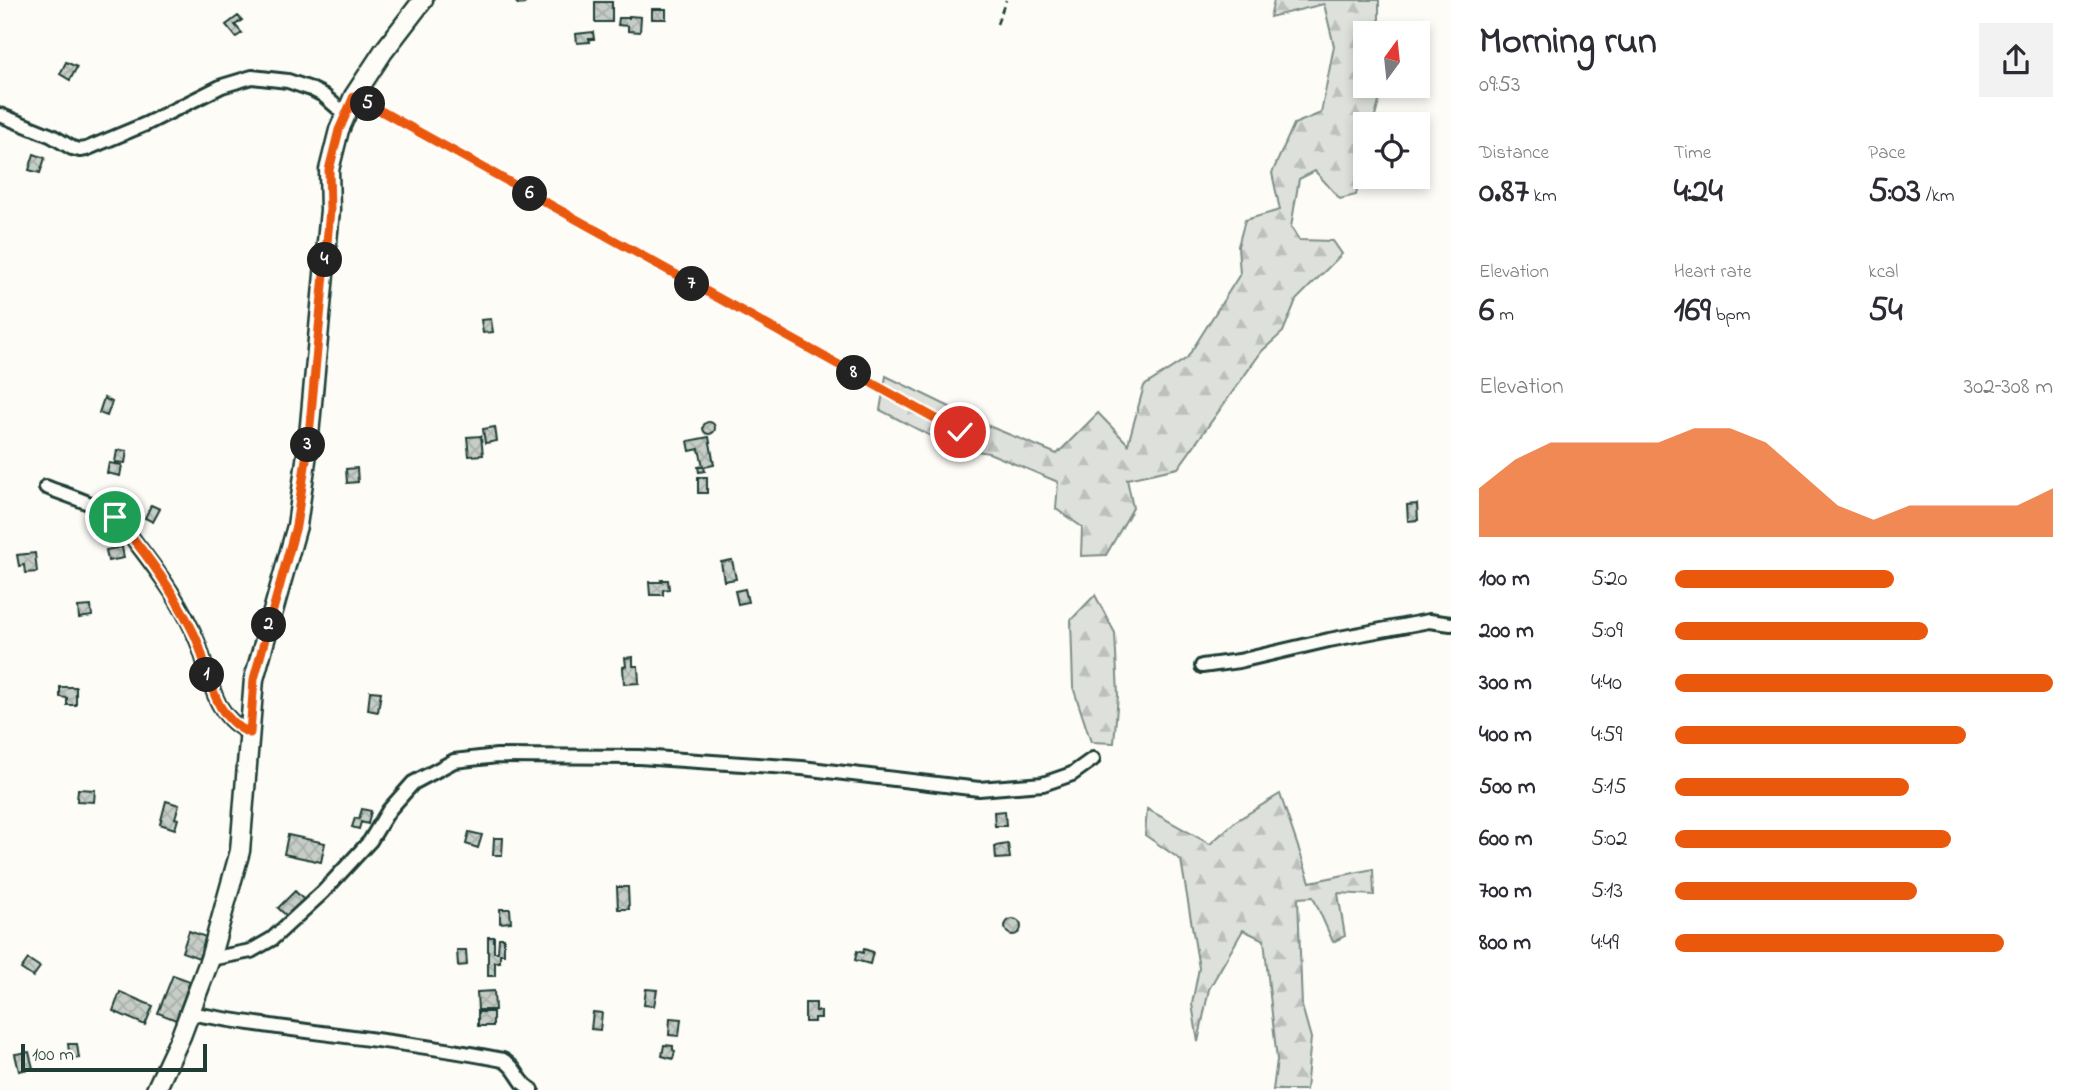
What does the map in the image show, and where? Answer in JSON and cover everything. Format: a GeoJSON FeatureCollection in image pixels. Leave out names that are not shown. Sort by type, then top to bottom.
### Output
{"type":"FeatureCollection","features":[{"type":"Feature","properties":{"kind":"street"},"geometry":{"type":"LineString","coordinates":[[156,1090],[210,959],[240,851],[254,679],[296,526],[308,446],[330,210],[329,170],[339,130],[354,96],[416,5]]}},
{"type":"Feature","properties":{"kind":"street"},"geometry":{"type":"LineString","coordinates":[[0,115],[52,136],[72,148],[86,149],[146,124],[222,86],[252,77],[288,81],[311,89],[323,95],[346,115]]}},
{"type":"Feature","properties":{"kind":"street"},"geometry":{"type":"LineString","coordinates":[[46,487],[115,517],[161,575],[180,608],[198,643],[213,694],[223,712],[232,723],[250,733]]}},
{"type":"Feature","properties":{"kind":"street"},"geometry":{"type":"LineString","coordinates":[[1202,666],[1239,661],[1429,621],[1451,624]]}},
{"type":"Feature","properties":{"kind":"street"},"geometry":{"type":"LineString","coordinates":[[210,959],[251,951],[272,939],[323,892],[370,841],[388,810],[413,783],[454,761],[497,756],[639,757],[802,768],[979,789],[1043,784],[1072,774],[1093,759]]}},
{"type":"Feature","properties":{"kind":"street"},"geometry":{"type":"LineString","coordinates":[[190,1013],[423,1045],[503,1060],[513,1065],[525,1086],[531,1090]]}},
{"type":"Feature","properties":{"kind":"path"},"geometry":{"type":"LineString","coordinates":[[997,24],[1006,0]]}},
{"type":"Feature","properties":{"kind":"path"},"geometry":{"type":"LineString","coordinates":[[354,96],[960,432]]}},
{"type":"Feature","properties":{"kind":"green space"},"geometry":{"type":"Polygon","coordinates":[[[1274,0],[1379,0],[1379,21],[1353,21],[1353,98],[1379,98],[1376,112],[1353,112],[1353,189],[1357,189],[1356,195],[1340,199],[1315,171],[1299,179],[1291,227],[1299,240],[1333,241],[1342,254],[1296,300],[1283,332],[1262,351],[1178,468],[1127,479],[1133,508],[1106,555],[1081,556],[1082,527],[1056,509],[1058,482],[989,453],[952,447],[880,410],[886,376],[991,427],[1057,454],[1098,413],[1128,444],[1144,386],[1187,358],[1240,274],[1238,246],[1245,220],[1280,210],[1272,173],[1294,124],[1321,113],[1334,46],[1324,4],[1270,17],[1274,0]]]}},
{"type":"Feature","properties":{"kind":"green space"},"geometry":{"type":"Polygon","coordinates":[[[1095,595],[1115,633],[1118,695],[1114,743],[1091,742],[1073,687],[1071,620],[1095,595]]]}},
{"type":"Feature","properties":{"kind":"green space"},"geometry":{"type":"Polygon","coordinates":[[[1280,794],[1310,882],[1373,869],[1374,895],[1338,893],[1345,936],[1333,942],[1313,897],[1298,898],[1302,1006],[1311,1038],[1306,1090],[1273,1090],[1277,1060],[1264,940],[1243,930],[1209,989],[1198,1042],[1192,1004],[1199,968],[1181,860],[1145,835],[1147,809],[1210,844],[1236,821],[1280,794]]]}},
{"type":"Feature","properties":{"kind":"building"},"geometry":{"type":"Polygon","coordinates":[[[595,2],[612,2],[612,22],[595,22],[595,2]]]}},
{"type":"Feature","properties":{"kind":"building"},"geometry":{"type":"Polygon","coordinates":[[[652,9],[666,9],[666,19],[652,19],[652,9]]]}},
{"type":"Feature","properties":{"kind":"building"},"geometry":{"type":"Polygon","coordinates":[[[238,16],[242,20],[235,25],[242,33],[236,37],[226,25],[238,16]]]}},
{"type":"Feature","properties":{"kind":"building"},"geometry":{"type":"Polygon","coordinates":[[[641,17],[640,32],[628,31],[628,26],[618,25],[619,18],[641,17]]]}},
{"type":"Feature","properties":{"kind":"building"},"geometry":{"type":"Polygon","coordinates":[[[593,32],[594,39],[589,39],[590,42],[577,43],[576,34],[593,32]]]}},
{"type":"Feature","properties":{"kind":"building"},"geometry":{"type":"Polygon","coordinates":[[[66,62],[77,67],[70,80],[60,74],[66,62]]]}},
{"type":"Feature","properties":{"kind":"building"},"geometry":{"type":"Polygon","coordinates":[[[34,154],[45,158],[40,173],[29,170],[34,154]]]}},
{"type":"Feature","properties":{"kind":"building"},"geometry":{"type":"Polygon","coordinates":[[[491,319],[493,332],[483,333],[481,320],[491,319]]]}},
{"type":"Feature","properties":{"kind":"building"},"geometry":{"type":"Polygon","coordinates":[[[104,398],[112,402],[107,416],[99,413],[104,398]]]}},
{"type":"Feature","properties":{"kind":"building"},"geometry":{"type":"Polygon","coordinates":[[[704,423],[714,423],[714,433],[704,433],[704,423]]]}},
{"type":"Feature","properties":{"kind":"building"},"geometry":{"type":"Polygon","coordinates":[[[495,427],[497,441],[485,443],[483,429],[495,427]]]}},
{"type":"Feature","properties":{"kind":"building"},"geometry":{"type":"Polygon","coordinates":[[[481,436],[483,455],[469,456],[467,437],[481,436]]]}},
{"type":"Feature","properties":{"kind":"building"},"geometry":{"type":"Polygon","coordinates":[[[709,437],[714,465],[704,467],[705,471],[699,472],[698,467],[703,466],[699,449],[690,451],[688,441],[709,437]]]}},
{"type":"Feature","properties":{"kind":"building"},"geometry":{"type":"Polygon","coordinates":[[[117,450],[127,451],[125,463],[115,462],[117,450]]]}},
{"type":"Feature","properties":{"kind":"building"},"geometry":{"type":"Polygon","coordinates":[[[109,463],[122,465],[120,476],[107,473],[109,463]]]}},
{"type":"Feature","properties":{"kind":"building"},"geometry":{"type":"Polygon","coordinates":[[[357,468],[358,482],[347,483],[346,469],[357,468]]]}},
{"type":"Feature","properties":{"kind":"building"},"geometry":{"type":"Polygon","coordinates":[[[698,477],[707,477],[707,493],[698,493],[698,477]]]}},
{"type":"Feature","properties":{"kind":"building"},"geometry":{"type":"Polygon","coordinates":[[[1417,504],[1418,520],[1408,521],[1407,505],[1417,504]]]}},
{"type":"Feature","properties":{"kind":"building"},"geometry":{"type":"Polygon","coordinates":[[[151,505],[160,509],[153,522],[145,518],[151,505]]]}},
{"type":"Feature","properties":{"kind":"building"},"geometry":{"type":"Polygon","coordinates":[[[122,547],[124,558],[108,561],[106,550],[122,547]]]}},
{"type":"Feature","properties":{"kind":"building"},"geometry":{"type":"Polygon","coordinates":[[[35,553],[37,572],[25,573],[24,565],[19,566],[17,555],[35,553]]]}},
{"type":"Feature","properties":{"kind":"building"},"geometry":{"type":"Polygon","coordinates":[[[732,560],[736,579],[724,581],[721,562],[732,560]]]}},
{"type":"Feature","properties":{"kind":"building"},"geometry":{"type":"Polygon","coordinates":[[[661,580],[668,580],[669,589],[663,590],[663,595],[650,595],[649,582],[662,582],[661,580]]]}},
{"type":"Feature","properties":{"kind":"building"},"geometry":{"type":"Polygon","coordinates":[[[745,589],[748,602],[738,604],[735,591],[745,589]]]}},
{"type":"Feature","properties":{"kind":"building"},"geometry":{"type":"Polygon","coordinates":[[[91,606],[92,616],[79,618],[78,607],[91,606]]]}},
{"type":"Feature","properties":{"kind":"building"},"geometry":{"type":"Polygon","coordinates":[[[633,657],[633,666],[638,666],[639,683],[624,684],[625,658],[633,657]]]}},
{"type":"Feature","properties":{"kind":"building"},"geometry":{"type":"Polygon","coordinates":[[[60,687],[76,687],[76,705],[67,705],[67,698],[60,697],[60,687]]]}},
{"type":"Feature","properties":{"kind":"building"},"geometry":{"type":"Polygon","coordinates":[[[370,691],[381,692],[378,712],[368,710],[370,691]]]}},
{"type":"Feature","properties":{"kind":"building"},"geometry":{"type":"Polygon","coordinates":[[[78,789],[95,790],[94,802],[77,801],[78,789]]]}},
{"type":"Feature","properties":{"kind":"building"},"geometry":{"type":"Polygon","coordinates":[[[166,801],[179,805],[175,829],[160,824],[166,801]]]}},
{"type":"Feature","properties":{"kind":"building"},"geometry":{"type":"Polygon","coordinates":[[[362,809],[371,811],[368,824],[361,822],[359,829],[352,827],[355,818],[359,819],[362,809]]]}},
{"type":"Feature","properties":{"kind":"building"},"geometry":{"type":"Polygon","coordinates":[[[1005,811],[1006,826],[995,826],[994,812],[1005,811]]]}},
{"type":"Feature","properties":{"kind":"building"},"geometry":{"type":"Polygon","coordinates":[[[469,832],[482,835],[478,848],[466,844],[469,832]]]}},
{"type":"Feature","properties":{"kind":"building"},"geometry":{"type":"Polygon","coordinates":[[[288,835],[325,843],[321,862],[284,854],[288,835]]]}},
{"type":"Feature","properties":{"kind":"building"},"geometry":{"type":"Polygon","coordinates":[[[494,838],[503,838],[502,855],[493,855],[494,838]]]}},
{"type":"Feature","properties":{"kind":"building"},"geometry":{"type":"Polygon","coordinates":[[[1008,844],[1010,858],[996,859],[995,846],[1008,844]]]}},
{"type":"Feature","properties":{"kind":"building"},"geometry":{"type":"Polygon","coordinates":[[[617,887],[628,887],[629,909],[618,909],[617,887]]]}},
{"type":"Feature","properties":{"kind":"building"},"geometry":{"type":"Polygon","coordinates":[[[295,891],[305,901],[289,918],[278,908],[295,891]]]}},
{"type":"Feature","properties":{"kind":"building"},"geometry":{"type":"Polygon","coordinates":[[[500,909],[510,909],[511,922],[500,923],[500,909]]]}},
{"type":"Feature","properties":{"kind":"building"},"geometry":{"type":"Polygon","coordinates":[[[1013,919],[1019,921],[1019,933],[1013,935],[1007,933],[1005,927],[1007,921],[1013,919]]]}},
{"type":"Feature","properties":{"kind":"building"},"geometry":{"type":"Polygon","coordinates":[[[189,931],[206,937],[199,958],[182,952],[189,931]]]}},
{"type":"Feature","properties":{"kind":"building"},"geometry":{"type":"Polygon","coordinates":[[[488,937],[494,937],[494,952],[498,952],[499,938],[504,938],[504,954],[500,954],[500,962],[495,962],[495,976],[488,976],[488,937]]]}},
{"type":"Feature","properties":{"kind":"building"},"geometry":{"type":"Polygon","coordinates":[[[864,949],[873,952],[870,964],[855,960],[857,951],[863,953],[864,949]]]}},
{"type":"Feature","properties":{"kind":"building"},"geometry":{"type":"Polygon","coordinates":[[[457,950],[466,950],[467,965],[458,966],[457,950]]]}},
{"type":"Feature","properties":{"kind":"building"},"geometry":{"type":"Polygon","coordinates":[[[28,959],[40,967],[33,977],[21,969],[28,959]]]}},
{"type":"Feature","properties":{"kind":"building"},"geometry":{"type":"Polygon","coordinates":[[[173,975],[190,981],[176,1020],[158,1013],[173,975]]]}},
{"type":"Feature","properties":{"kind":"building"},"geometry":{"type":"Polygon","coordinates":[[[646,989],[657,990],[654,1006],[644,1005],[646,989]]]}},
{"type":"Feature","properties":{"kind":"building"},"geometry":{"type":"Polygon","coordinates":[[[494,991],[495,1010],[478,1010],[477,992],[494,991]]]}},
{"type":"Feature","properties":{"kind":"building"},"geometry":{"type":"Polygon","coordinates":[[[120,992],[153,1006],[145,1025],[113,1011],[120,992]]]}},
{"type":"Feature","properties":{"kind":"building"},"geometry":{"type":"Polygon","coordinates":[[[805,1003],[816,1003],[816,1011],[821,1011],[821,1018],[814,1018],[814,1022],[805,1022],[805,1003]]]}},
{"type":"Feature","properties":{"kind":"building"},"geometry":{"type":"Polygon","coordinates":[[[478,1012],[493,1012],[493,1026],[478,1026],[478,1012]]]}},
{"type":"Feature","properties":{"kind":"building"},"geometry":{"type":"Polygon","coordinates":[[[593,1012],[602,1013],[600,1030],[591,1029],[593,1012]]]}},
{"type":"Feature","properties":{"kind":"building"},"geometry":{"type":"Polygon","coordinates":[[[670,1018],[681,1019],[679,1036],[669,1035],[670,1018]]]}},
{"type":"Feature","properties":{"kind":"building"},"geometry":{"type":"Polygon","coordinates":[[[68,1044],[77,1044],[79,1058],[70,1059],[68,1044]]]}},
{"type":"Feature","properties":{"kind":"building"},"geometry":{"type":"Polygon","coordinates":[[[664,1045],[673,1046],[673,1059],[662,1056],[664,1045]]]}},
{"type":"Feature","properties":{"kind":"building"},"geometry":{"type":"Polygon","coordinates":[[[29,1052],[33,1068],[19,1071],[15,1054],[29,1052]]]}},
{"type":"Feature","properties":{"kind":"route"},"geometry":{"type":"LineString","coordinates":[[115,517],[161,575],[180,608],[198,643],[213,694],[223,712],[232,723],[250,733],[254,679],[296,526],[308,446],[330,210],[329,170],[339,130],[354,96],[960,432]]}}]}
